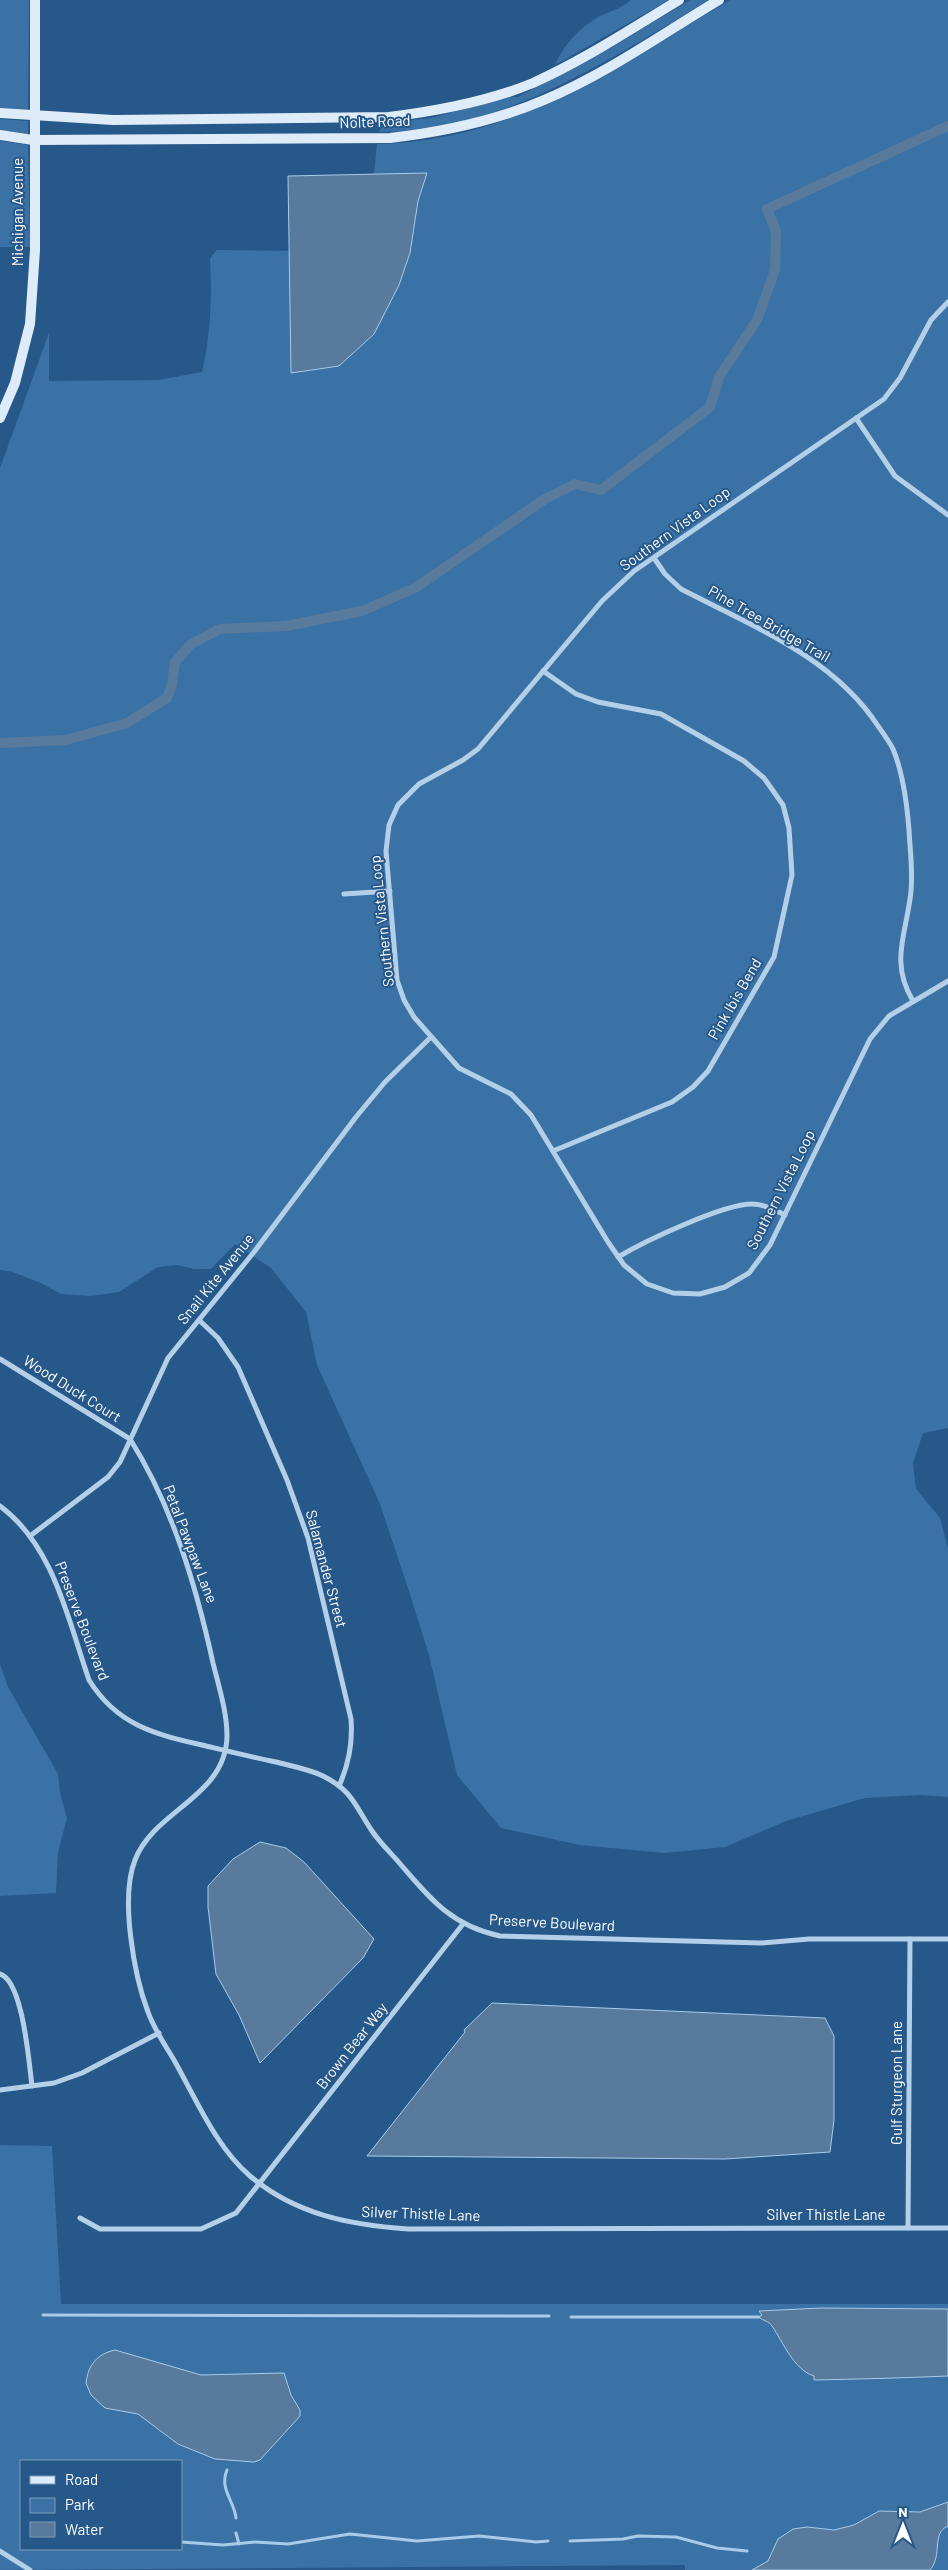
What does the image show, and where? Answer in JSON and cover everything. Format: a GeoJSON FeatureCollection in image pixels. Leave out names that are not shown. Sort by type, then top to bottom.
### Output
{"type":"FeatureCollection","features":[{"type":"Feature","properties":{"kind":"street","name":"Michigan Avenue"},"geometry":{"type":"LineString","coordinates":[[0,418],[15,383],[30,324],[35,250],[33,140],[34,0]]}},
{"type":"Feature","properties":{"kind":"street","name":"Nolte Road"},"geometry":{"type":"LineString","coordinates":[[0,113],[113,120],[389,117],[430,112],[486,98],[532,83],[610,42],[678,0]]}},
{"type":"Feature","properties":{"kind":"street","name":"Nolte Road"},"geometry":{"type":"LineString","coordinates":[[0,136],[33,140],[390,138],[432,133],[489,120],[545,100],[595,75],[720,0]]}},
{"type":"Feature","properties":{"kind":"street","name":"Southern Vista Loop"},"geometry":{"type":"LineString","coordinates":[[948,302],[931,320],[900,378],[884,399],[634,571],[602,601],[478,749],[463,760],[419,784],[398,805],[388,825],[386,851],[397,980],[407,1006],[458,1068],[511,1094],[531,1115],[624,1265],[647,1284],[673,1293],[700,1294],[725,1287],[749,1274],[770,1245],[870,1038],[889,1016],[948,981]]}},
{"type":"Feature","properties":{"kind":"street"},"geometry":{"type":"LineString","coordinates":[[856,418],[895,476],[948,515]]}},
{"type":"Feature","properties":{"kind":"street","name":"Pine Tree Bridge Trail"},"geometry":{"type":"LineString","coordinates":[[654,558],[665,574],[681,589],[811,658],[847,686],[874,720],[892,748],[907,802],[911,851],[911,890],[900,950],[900,969],[904,986],[913,1001]]}},
{"type":"Feature","properties":{"kind":"street","name":"Pink Ibis Bend"},"geometry":{"type":"LineString","coordinates":[[543,671],[576,694],[598,702],[661,714],[744,761],[764,778],[783,805],[789,828],[792,875],[774,957],[708,1071],[693,1087],[672,1102],[553,1151]]}},
{"type":"Feature","properties":{"kind":"street"},"geometry":{"type":"LineString","coordinates":[[344,894],[390,891]]}},
{"type":"Feature","properties":{"kind":"street","name":"Snail Kite Avenue"},"geometry":{"type":"LineString","coordinates":[[30,1536],[108,1477],[120,1462],[168,1358],[356,1117],[385,1082],[431,1037]]}},
{"type":"Feature","properties":{"kind":"street"},"geometry":{"type":"LineString","coordinates":[[618,1257],[636,1247],[724,1209],[750,1204],[764,1205],[785,1215]]}},
{"type":"Feature","properties":{"kind":"street","name":"Salamander Street"},"geometry":{"type":"LineString","coordinates":[[199,1320],[218,1338],[238,1367],[287,1480],[308,1538],[351,1719],[352,1739],[347,1767],[339,1786]]}},
{"type":"Feature","properties":{"kind":"street","name":"Wood Duck Court"},"geometry":{"type":"LineString","coordinates":[[0,1359],[130,1440]]}},
{"type":"Feature","properties":{"kind":"street","name":"Petal Pawpaw Lane"},"geometry":{"type":"LineString","coordinates":[[130,1440],[144,1461],[174,1528],[198,1596],[224,1710],[227,1737],[225,1750]]}},
{"type":"Feature","properties":{"kind":"street","name":"Preserve Boulevard"},"geometry":{"type":"LineString","coordinates":[[0,1506],[13,1516],[41,1550],[52,1575],[89,1680],[100,1697],[136,1726],[158,1735],[294,1767],[323,1776],[348,1793],[361,1809],[372,1831],[429,1897],[450,1917],[477,1931],[500,1936],[761,1943],[809,1939],[948,1940]]}},
{"type":"Feature","properties":{"kind":"street","name":"Silver Thistle Lane"},"geometry":{"type":"LineString","coordinates":[[225,1750],[215,1777],[196,1796],[158,1824],[142,1844],[129,1879],[127,1897],[139,1982],[148,2014],[228,2154],[251,2177],[289,2202],[324,2216],[362,2226],[408,2229],[948,2228]]}},
{"type":"Feature","properties":{"kind":"street","name":"Brown Bear Way"},"geometry":{"type":"LineString","coordinates":[[80,2218],[100,2229],[201,2229],[236,2213],[463,1924]]}},
{"type":"Feature","properties":{"kind":"street","name":"Gulf Sturgeon Lane"},"geometry":{"type":"LineString","coordinates":[[908,2228],[910,1939]]}},
{"type":"Feature","properties":{"kind":"street"},"geometry":{"type":"LineString","coordinates":[[0,1974],[13,1984],[19,2006],[32,2086]]}},
{"type":"Feature","properties":{"kind":"street"},"geometry":{"type":"LineString","coordinates":[[0,2090],[54,2083],[82,2073],[159,2033]]}},
{"type":"Feature","properties":{"kind":"street"},"geometry":{"type":"LineString","coordinates":[[0,2551],[30,2570]]}},
{"type":"Feature","properties":{"kind":"green space"},"geometry":{"type":"Polygon","coordinates":[[[0,0],[29,0],[28,110],[0,108],[0,0]]]}},
{"type":"Feature","properties":{"kind":"green space"},"geometry":{"type":"Polygon","coordinates":[[[631,0],[669,0],[555,65],[568,43],[586,25],[631,0]]]}},
{"type":"Feature","properties":{"kind":"green space"},"geometry":{"type":"Polygon","coordinates":[[[690,0],[709,0],[592,69],[552,89],[511,106],[468,120],[424,129],[379,132],[383,123],[431,118],[509,97],[518,97],[612,47],[690,0]]]}},
{"type":"Feature","properties":{"kind":"green space"},"geometry":{"type":"Polygon","coordinates":[[[730,0],[948,0],[948,1428],[923,1433],[913,1463],[916,1489],[940,1518],[948,1548],[948,1797],[920,1795],[865,1798],[786,1821],[725,1847],[664,1853],[580,1845],[501,1828],[457,1775],[429,1655],[380,1504],[317,1365],[306,1312],[271,1268],[235,1244],[211,1269],[194,1269],[177,1265],[158,1267],[119,1292],[91,1296],[61,1294],[41,1283],[13,1272],[0,1270],[0,468],[49,333],[49,381],[159,380],[202,372],[210,315],[210,258],[217,250],[289,251],[291,373],[339,366],[374,334],[410,253],[418,201],[427,174],[374,174],[377,144],[426,140],[474,130],[519,115],[605,74],[730,0]]]}},
{"type":"Feature","properties":{"kind":"green space"},"geometry":{"type":"Polygon","coordinates":[[[0,119],[28,121],[28,134],[0,130],[0,119]]]}},
{"type":"Feature","properties":{"kind":"green space"},"geometry":{"type":"Polygon","coordinates":[[[0,141],[28,145],[30,247],[0,247],[0,141]]]}},
{"type":"Feature","properties":{"kind":"green space"},"geometry":{"type":"Polygon","coordinates":[[[0,1664],[8,1687],[58,1774],[60,1793],[67,1818],[58,1852],[56,1893],[0,1896],[0,1664]]]}},
{"type":"Feature","properties":{"kind":"green space"},"geometry":{"type":"Polygon","coordinates":[[[0,2145],[52,2146],[61,2304],[948,2304],[948,2570],[685,2570],[685,2565],[0,2570],[0,2145]]]}},
{"type":"Feature","properties":{"kind":"water"},"geometry":{"type":"Polygon","coordinates":[[[427,173],[418,201],[410,253],[399,285],[374,334],[339,366],[291,373],[288,176],[427,173]]]}},
{"type":"Feature","properties":{"kind":"water"},"geometry":{"type":"Polygon","coordinates":[[[260,1842],[286,1848],[304,1862],[374,1939],[363,1958],[260,2063],[239,2015],[216,1974],[208,1907],[208,1886],[233,1859],[260,1842]]]}},
{"type":"Feature","properties":{"kind":"water"},"geometry":{"type":"Polygon","coordinates":[[[492,2003],[825,2018],[834,2036],[834,2120],[830,2152],[725,2159],[367,2156],[465,2032],[464,2030],[492,2003]]]}},
{"type":"Feature","properties":{"kind":"water"},"geometry":{"type":"Polygon","coordinates":[[[821,2308],[948,2309],[948,2376],[814,2380],[814,2376],[807,2373],[795,2362],[771,2324],[759,2317],[762,2315],[759,2311],[821,2308]]]}},
{"type":"Feature","properties":{"kind":"water"},"geometry":{"type":"Polygon","coordinates":[[[115,2350],[201,2375],[284,2373],[291,2395],[300,2410],[300,2416],[260,2460],[254,2462],[215,2459],[178,2444],[138,2414],[105,2408],[91,2395],[86,2383],[91,2366],[98,2357],[115,2350]]]}},
{"type":"Feature","properties":{"kind":"water"},"geometry":{"type":"Polygon","coordinates":[[[948,2502],[948,2526],[940,2534],[936,2558],[930,2570],[752,2570],[768,2561],[778,2539],[793,2529],[807,2527],[834,2530],[854,2525],[879,2511],[920,2512],[948,2502]]]}},
{"type":"Feature","properties":{"kind":"waterway"},"geometry":{"type":"LineString","coordinates":[[0,743],[66,740],[127,723],[167,698],[172,684],[175,662],[191,644],[220,629],[286,626],[362,611],[415,588],[545,499],[575,484],[601,490],[710,407],[719,377],[757,320],[775,270],[776,231],[767,209],[948,126]]}},
{"type":"Feature","properties":{"kind":"waterway"},"geometry":{"type":"LineString","coordinates":[[43,2315],[549,2316]]}},
{"type":"Feature","properties":{"kind":"waterway"},"geometry":{"type":"LineString","coordinates":[[571,2317],[759,2317]]}},
{"type":"Feature","properties":{"kind":"waterway"},"geometry":{"type":"LineString","coordinates":[[227,2470],[225,2477],[226,2489],[236,2518]]}},
{"type":"Feature","properties":{"kind":"waterway"},"geometry":{"type":"LineString","coordinates":[[236,2533],[239,2544]]}},
{"type":"Feature","properties":{"kind":"waterway"},"geometry":{"type":"LineString","coordinates":[[182,2542],[223,2545],[255,2542],[288,2544],[350,2534],[417,2541],[479,2536],[536,2542],[548,2541]]}},
{"type":"Feature","properties":{"kind":"waterway"},"geometry":{"type":"LineString","coordinates":[[570,2541],[623,2539],[638,2536],[676,2537],[717,2548],[747,2551]]}}]}
